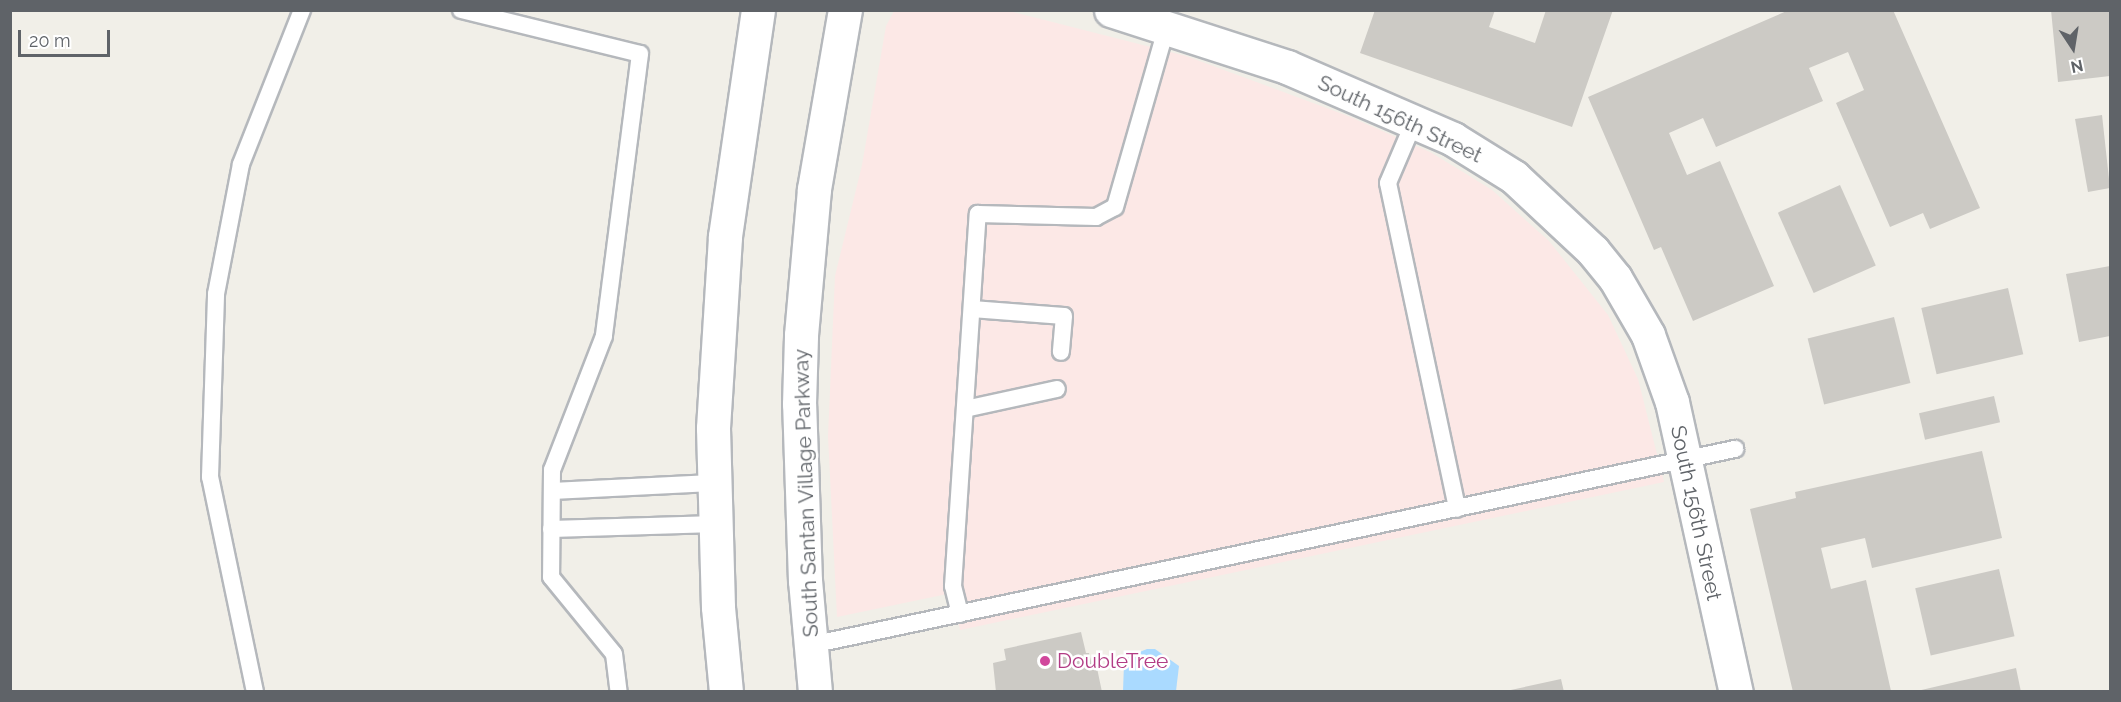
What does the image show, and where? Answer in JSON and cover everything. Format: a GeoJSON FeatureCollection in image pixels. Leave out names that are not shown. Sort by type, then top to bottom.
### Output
{"type":"FeatureCollection","features":[{"type":"Feature","properties":{"kind":"main road"},"geometry":{"type":"LineString","coordinates":[[726,692],[718,607],[716,524],[712,483],[725,236],[758,10]]}},
{"type":"Feature","properties":{"kind":"main road","name":"South Santan Village Parkway"},"geometry":{"type":"LineString","coordinates":[[815,692],[799,404],[805,270],[845,10]]}},
{"type":"Feature","properties":{"kind":"main road","name":"South 156th Street"},"geometry":{"type":"LineString","coordinates":[[1111,10],[1167,26],[1287,67],[1453,139],[1514,177],[1572,227],[1615,278],[1648,335],[1660,366],[1672,402],[1683,461],[1736,692]]}},
{"type":"Feature","properties":{"kind":"lane"},"geometry":{"type":"LineString","coordinates":[[255,692],[210,477],[216,294],[241,164],[302,10]]}},
{"type":"Feature","properties":{"kind":"lane"},"geometry":{"type":"LineString","coordinates":[[461,10],[640,54],[604,336],[552,470],[551,577],[614,654],[619,692]]}},
{"type":"Feature","properties":{"kind":"lane"},"geometry":{"type":"LineString","coordinates":[[960,614],[953,586],[978,214],[1096,218],[1115,207],[1167,26]]}},
{"type":"Feature","properties":{"kind":"lane"},"geometry":{"type":"LineString","coordinates":[[1414,122],[1388,183],[1457,509]]}},
{"type":"Feature","properties":{"kind":"lane"},"geometry":{"type":"LineString","coordinates":[[972,309],[1064,316],[1061,352]]}},
{"type":"Feature","properties":{"kind":"lane"},"geometry":{"type":"LineString","coordinates":[[965,409],[1057,388]]}},
{"type":"Feature","properties":{"kind":"lane"},"geometry":{"type":"LineString","coordinates":[[811,645],[1735,449]]}},
{"type":"Feature","properties":{"kind":"lane"},"geometry":{"type":"LineString","coordinates":[[552,491],[712,483]]}},
{"type":"Feature","properties":{"kind":"lane"},"geometry":{"type":"LineString","coordinates":[[551,529],[716,524]]}},
{"type":"Feature","properties":{"kind":"shaded area"},"geometry":{"type":"Polygon","coordinates":[[[894,11],[1009,11],[1186,56],[1348,116],[1430,152],[1463,172],[1492,190],[1549,241],[1608,315],[1638,379],[1664,482],[960,630],[952,593],[837,617],[828,436],[835,276],[862,165],[886,26],[894,11]]]}},
{"type":"Feature","properties":{"kind":"water"},"geometry":{"type":"Polygon","coordinates":[[[1147,649],[1155,649],[1179,666],[1176,691],[1123,691],[1124,664],[1130,656],[1147,649]]]}},
{"type":"Feature","properties":{"kind":"building"},"geometry":{"type":"Polygon","coordinates":[[[1375,10],[1495,10],[1489,27],[1535,43],[1546,10],[1613,10],[1572,127],[1360,53],[1375,10]]]}},
{"type":"Feature","properties":{"kind":"building"},"geometry":{"type":"Polygon","coordinates":[[[1789,10],[1893,10],[1980,208],[1930,229],[1923,213],[1890,227],[1836,103],[1864,90],[1848,52],[1809,68],[1823,101],[1716,147],[1703,118],[1669,133],[1687,175],[1720,161],[1774,286],[1693,321],[1661,247],[1654,250],[1588,97],[1789,10]]]}},
{"type":"Feature","properties":{"kind":"building"},"geometry":{"type":"Polygon","coordinates":[[[2051,10],[2110,10],[2110,76],[2058,82],[2051,10]]]}},
{"type":"Feature","properties":{"kind":"building"},"geometry":{"type":"Polygon","coordinates":[[[2102,115],[2110,188],[2088,192],[2075,119],[2102,115]]]}},
{"type":"Feature","properties":{"kind":"building"},"geometry":{"type":"Polygon","coordinates":[[[1840,185],[1876,265],[1814,293],[1778,213],[1840,185]]]}},
{"type":"Feature","properties":{"kind":"building"},"geometry":{"type":"Polygon","coordinates":[[[2110,266],[2110,336],[2079,342],[2066,274],[2110,266]]]}},
{"type":"Feature","properties":{"kind":"building"},"geometry":{"type":"Polygon","coordinates":[[[2008,288],[2023,354],[1937,374],[1921,308],[2008,288]]]}},
{"type":"Feature","properties":{"kind":"building"},"geometry":{"type":"Polygon","coordinates":[[[1894,317],[1910,383],[1824,405],[1808,339],[1894,317]]]}},
{"type":"Feature","properties":{"kind":"building"},"geometry":{"type":"Polygon","coordinates":[[[1994,396],[2000,422],[1925,440],[1919,413],[1994,396]]]}},
{"type":"Feature","properties":{"kind":"building"},"geometry":{"type":"Polygon","coordinates":[[[1982,451],[2002,538],[1872,568],[1865,538],[1821,548],[1831,589],[1866,580],[1891,691],[1793,692],[1750,509],[1796,498],[1795,492],[1982,451]]]}},
{"type":"Feature","properties":{"kind":"building"},"geometry":{"type":"Polygon","coordinates":[[[1999,569],[2015,636],[1931,656],[1915,588],[1999,569]]]}},
{"type":"Feature","properties":{"kind":"building","name":"DoubleTree"},"geometry":{"type":"Polygon","coordinates":[[[1081,632],[1093,669],[1097,668],[1102,692],[996,692],[993,663],[1006,660],[1004,649],[1081,632]]]}},
{"type":"Feature","properties":{"kind":"building"},"geometry":{"type":"Polygon","coordinates":[[[2016,668],[2021,692],[1917,692],[1917,691],[2016,668]]]}},
{"type":"Feature","properties":{"kind":"building"},"geometry":{"type":"Polygon","coordinates":[[[1561,679],[1564,692],[1506,692],[1506,691],[1561,679]]]}},
{"type":"Feature","properties":{"kind":"place","name":"DoubleTree"},"geometry":{"type":"Point","coordinates":[1045,661]}}]}
